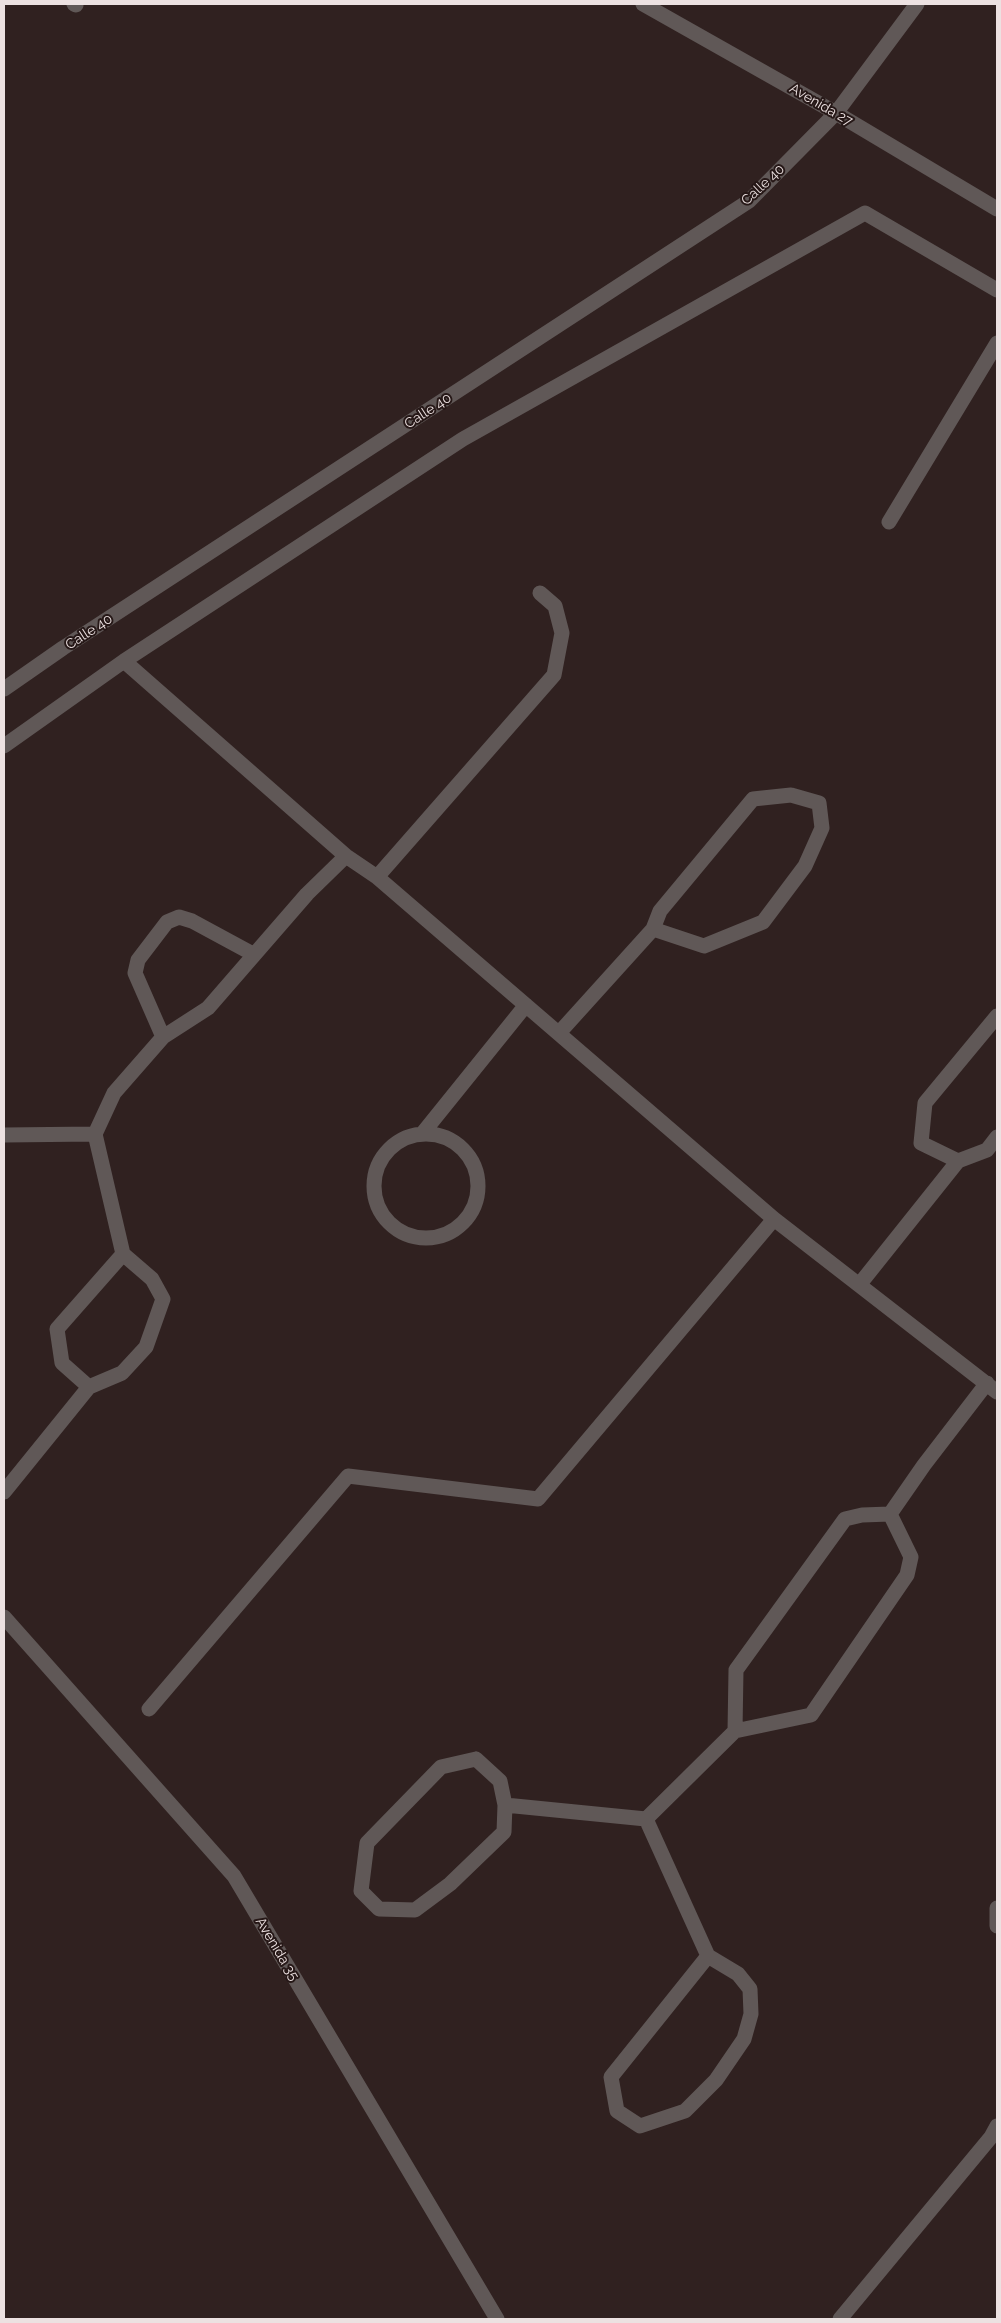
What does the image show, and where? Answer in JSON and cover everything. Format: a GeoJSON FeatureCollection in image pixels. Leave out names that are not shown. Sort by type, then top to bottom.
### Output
{"type":"FeatureCollection","features":[{"type":"Feature","properties":{"kind":"street","name":"Avenida 27"},"geometry":{"type":"LineString","coordinates":[[643,4],[836,113],[997,208]]}},
{"type":"Feature","properties":{"kind":"street","name":"Calle 40"},"geometry":{"type":"LineString","coordinates":[[4,690],[72,643],[749,201],[836,113],[917,4]]}},
{"type":"Feature","properties":{"kind":"street"},"geometry":{"type":"LineString","coordinates":[[4,746],[124,662],[463,439],[865,213],[997,290]]}},
{"type":"Feature","properties":{"kind":"street"},"geometry":{"type":"LineString","coordinates":[[889,522],[997,343]]}},
{"type":"Feature","properties":{"kind":"street"},"geometry":{"type":"LineString","coordinates":[[377,877],[554,675],[562,633],[555,606],[540,593]]}},
{"type":"Feature","properties":{"kind":"street"},"geometry":{"type":"LineString","coordinates":[[124,662],[346,856],[377,877],[774,1219],[992,1388],[924,1464],[890,1514]]}},
{"type":"Feature","properties":{"kind":"street"},"geometry":{"type":"LineString","coordinates":[[559,1033],[652,929],[660,911],[753,800],[791,795],[819,804],[822,828],[805,866],[763,922],[704,946],[652,929]]}},
{"type":"Feature","properties":{"kind":"street"},"geometry":{"type":"LineString","coordinates":[[4,1492],[88,1388],[122,1373],[146,1347],[163,1299],[152,1279],[123,1254],[95,1134],[114,1093],[163,1037],[208,1008],[307,894],[346,856]]}},
{"type":"Feature","properties":{"kind":"street"},"geometry":{"type":"LineString","coordinates":[[163,1037],[135,973],[138,960],[167,922],[179,917],[192,921],[253,954]]}},
{"type":"Feature","properties":{"kind":"street"},"geometry":{"type":"LineString","coordinates":[[422,1134],[439,1135],[454,1142],[467,1153],[476,1168],[478,1185],[476,1202],[469,1217],[456,1229],[440,1236],[423,1238],[406,1235],[392,1225],[381,1212],[374,1196],[374,1178],[380,1162],[390,1148],[405,1138],[422,1134],[526,1006]]}},
{"type":"Feature","properties":{"kind":"street"},"geometry":{"type":"LineString","coordinates":[[958,1161],[921,1143],[925,1103],[997,1016]]}},
{"type":"Feature","properties":{"kind":"street"},"geometry":{"type":"LineString","coordinates":[[4,1136],[95,1134]]}},
{"type":"Feature","properties":{"kind":"street"},"geometry":{"type":"LineString","coordinates":[[859,1285],[958,1161],[987,1150],[997,1137]]}},
{"type":"Feature","properties":{"kind":"street"},"geometry":{"type":"LineString","coordinates":[[149,1709],[348,1476],[538,1499],[774,1219]]}},
{"type":"Feature","properties":{"kind":"street"},"geometry":{"type":"LineString","coordinates":[[88,1388],[62,1362],[57,1329],[123,1254]]}},
{"type":"Feature","properties":{"kind":"street"},"geometry":{"type":"LineString","coordinates":[[735,1731],[736,1670],[845,1519],[862,1514],[890,1514]]}},
{"type":"Feature","properties":{"kind":"street"},"geometry":{"type":"LineString","coordinates":[[646,1819],[735,1731],[811,1714],[907,1575],[911,1557],[890,1514]]}},
{"type":"Feature","properties":{"kind":"street","name":"Avenida 35"},"geometry":{"type":"LineString","coordinates":[[4,1617],[234,1876],[497,2319]]}},
{"type":"Feature","properties":{"kind":"street"},"geometry":{"type":"LineString","coordinates":[[476,1759],[500,1781],[505,1805],[504,1832],[450,1884],[415,1910],[379,1909],[361,1891],[367,1842],[442,1768],[476,1759]]}},
{"type":"Feature","properties":{"kind":"street"},"geometry":{"type":"LineString","coordinates":[[505,1805],[646,1819]]}},
{"type":"Feature","properties":{"kind":"street"},"geometry":{"type":"LineString","coordinates":[[646,1819],[708,1956],[738,1974],[750,1989],[751,2014],[744,2040],[716,2080],[685,2111],[640,2126],[617,2111],[612,2077],[708,1956]]}},
{"type":"Feature","properties":{"kind":"street"},"geometry":{"type":"LineString","coordinates":[[997,1908],[997,1926]]}},
{"type":"Feature","properties":{"kind":"street"},"geometry":{"type":"LineString","coordinates":[[840,2319],[995,2135]]}}]}
